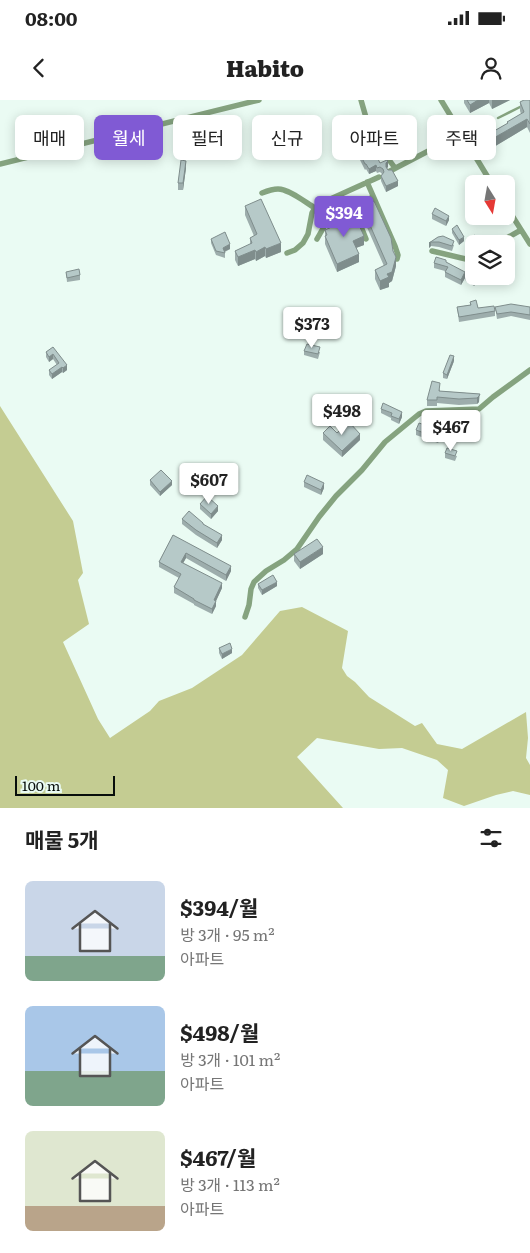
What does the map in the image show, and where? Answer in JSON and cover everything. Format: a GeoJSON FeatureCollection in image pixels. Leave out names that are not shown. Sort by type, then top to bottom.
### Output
{"type":"FeatureCollection","features":[{"type":"Feature","properties":{"kind":"street"},"geometry":{"type":"LineString","coordinates":[[0,164],[259,100]]}},
{"type":"Feature","properties":{"kind":"street"},"geometry":{"type":"LineString","coordinates":[[361,100],[369,128],[393,170],[427,152]]}},
{"type":"Feature","properties":{"kind":"street"},"geometry":{"type":"LineString","coordinates":[[441,100],[450,115]]}},
{"type":"Feature","properties":{"kind":"street"},"geometry":{"type":"LineString","coordinates":[[477,160],[486,175]]}},
{"type":"Feature","properties":{"kind":"street"},"geometry":{"type":"LineString","coordinates":[[287,253],[295,250],[303,243],[308,234],[312,213],[315,208],[326,201],[379,177]]}},
{"type":"Feature","properties":{"kind":"street"},"geometry":{"type":"LineString","coordinates":[[366,182],[395,246],[398,255],[397,259]]}},
{"type":"Feature","properties":{"kind":"street"},"geometry":{"type":"LineString","coordinates":[[262,193],[279,189],[292,194],[315,208]]}},
{"type":"Feature","properties":{"kind":"street"},"geometry":{"type":"LineString","coordinates":[[317,239],[325,225],[335,216],[373,197]]}},
{"type":"Feature","properties":{"kind":"street"},"geometry":{"type":"LineString","coordinates":[[353,207],[366,239]]}},
{"type":"Feature","properties":{"kind":"street"},"geometry":{"type":"LineString","coordinates":[[515,220],[530,244]]}},
{"type":"Feature","properties":{"kind":"street"},"geometry":{"type":"LineString","coordinates":[[512,235],[521,230]]}},
{"type":"Feature","properties":{"kind":"street"},"geometry":{"type":"LineString","coordinates":[[432,251],[465,259]]}},
{"type":"Feature","properties":{"kind":"street"},"geometry":{"type":"LineString","coordinates":[[245,617],[254,582],[297,549],[336,496],[392,436],[419,414],[426,411],[480,409],[530,370]]}},
{"type":"Feature","properties":{"kind":"lane"},"geometry":{"type":"LineString","coordinates":[[498,118],[522,106]]}},
{"type":"Feature","properties":{"kind":"green space"},"geometry":{"type":"Polygon","coordinates":[[[0,406],[73,521],[83,573],[78,580],[89,624],[63,642],[98,719],[110,738],[150,711],[159,701],[192,688],[242,655],[280,611],[302,607],[348,631],[342,668],[347,676],[369,697],[415,726],[422,723],[437,744],[462,749],[526,712],[528,738],[526,758],[530,765],[530,795],[513,791],[464,806],[443,798],[448,770],[437,760],[402,748],[379,749],[317,738],[297,757],[343,808],[0,808],[0,406]]]}},
{"type":"Feature","properties":{"kind":"building"},"geometry":{"type":"Polygon","coordinates":[[[467,100],[478,100],[470,105],[467,100]]]}},
{"type":"Feature","properties":{"kind":"building"},"geometry":{"type":"Polygon","coordinates":[[[530,100],[530,124],[527,119],[496,137],[496,130],[524,112],[520,102],[530,100]]]}},
{"type":"Feature","properties":{"kind":"building"},"geometry":{"type":"Polygon","coordinates":[[[181,160],[186,161],[183,183],[178,183],[181,160]]]}},
{"type":"Feature","properties":{"kind":"building"},"geometry":{"type":"Polygon","coordinates":[[[363,160],[378,160],[380,163],[387,160],[386,167],[388,170],[392,170],[398,181],[386,186],[381,176],[384,172],[383,169],[377,168],[376,165],[369,169],[363,160]]]}},
{"type":"Feature","properties":{"kind":"building"},"geometry":{"type":"Polygon","coordinates":[[[261,199],[281,243],[238,257],[235,251],[252,243],[250,238],[257,234],[245,206],[261,199]]]}},
{"type":"Feature","properties":{"kind":"building"},"geometry":{"type":"Polygon","coordinates":[[[374,201],[391,238],[396,257],[392,272],[387,274],[389,277],[380,281],[375,270],[387,264],[362,207],[374,201]]]}},
{"type":"Feature","properties":{"kind":"building"},"geometry":{"type":"Polygon","coordinates":[[[435,208],[449,216],[446,221],[432,214],[435,208]]]}},
{"type":"Feature","properties":{"kind":"building"},"geometry":{"type":"Polygon","coordinates":[[[352,210],[364,236],[353,241],[359,254],[337,264],[325,236],[327,235],[325,230],[349,219],[346,213],[352,210]]]}},
{"type":"Feature","properties":{"kind":"building"},"geometry":{"type":"Polygon","coordinates":[[[457,225],[464,237],[459,240],[452,229],[457,225]]]}},
{"type":"Feature","properties":{"kind":"building"},"geometry":{"type":"Polygon","coordinates":[[[225,232],[230,244],[223,248],[225,253],[216,251],[211,239],[225,232]]]}},
{"type":"Feature","properties":{"kind":"building"},"geometry":{"type":"Polygon","coordinates":[[[443,236],[454,241],[452,246],[439,242],[429,243],[438,237],[443,236]]]}},
{"type":"Feature","properties":{"kind":"building"},"geometry":{"type":"Polygon","coordinates":[[[436,257],[446,260],[446,262],[465,272],[461,280],[445,272],[448,267],[434,263],[436,257]]]}},
{"type":"Feature","properties":{"kind":"building"},"geometry":{"type":"Polygon","coordinates":[[[79,269],[80,275],[67,278],[66,272],[79,269]]]}},
{"type":"Feature","properties":{"kind":"building"},"geometry":{"type":"Polygon","coordinates":[[[476,300],[478,308],[494,306],[495,311],[459,317],[457,307],[471,305],[470,302],[476,300]]]}},
{"type":"Feature","properties":{"kind":"building"},"geometry":{"type":"Polygon","coordinates":[[[511,304],[530,307],[530,315],[511,312],[497,314],[495,307],[511,304]]]}},
{"type":"Feature","properties":{"kind":"building"},"geometry":{"type":"Polygon","coordinates":[[[307,344],[320,347],[318,354],[304,351],[307,344]]]}},
{"type":"Feature","properties":{"kind":"building"},"geometry":{"type":"Polygon","coordinates":[[[53,347],[67,365],[52,374],[49,370],[59,363],[53,354],[49,357],[46,352],[53,347]]]}},
{"type":"Feature","properties":{"kind":"building"},"geometry":{"type":"Polygon","coordinates":[[[450,355],[454,356],[447,375],[443,373],[450,355]]]}},
{"type":"Feature","properties":{"kind":"building"},"geometry":{"type":"Polygon","coordinates":[[[432,381],[440,383],[439,391],[480,394],[477,398],[437,397],[437,400],[427,400],[432,381]]]}},
{"type":"Feature","properties":{"kind":"building"},"geometry":{"type":"Polygon","coordinates":[[[383,403],[402,412],[399,419],[391,416],[392,413],[381,409],[383,403]]]}},
{"type":"Feature","properties":{"kind":"building"},"geometry":{"type":"Polygon","coordinates":[[[349,422],[360,434],[342,451],[323,433],[330,426],[337,433],[349,422]]]}},
{"type":"Feature","properties":{"kind":"building"},"geometry":{"type":"Polygon","coordinates":[[[419,423],[440,430],[438,438],[416,430],[419,423]]]}},
{"type":"Feature","properties":{"kind":"building"},"geometry":{"type":"Polygon","coordinates":[[[447,448],[457,451],[455,456],[445,453],[447,448]]]}},
{"type":"Feature","properties":{"kind":"building"},"geometry":{"type":"Polygon","coordinates":[[[161,470],[172,481],[160,492],[150,480],[161,470]]]}},
{"type":"Feature","properties":{"kind":"building"},"geometry":{"type":"Polygon","coordinates":[[[307,475],[324,483],[321,490],[304,482],[307,475]]]}},
{"type":"Feature","properties":{"kind":"building"},"geometry":{"type":"Polygon","coordinates":[[[207,496],[218,506],[211,514],[200,504],[207,496]]]}},
{"type":"Feature","properties":{"kind":"building"},"geometry":{"type":"Polygon","coordinates":[[[189,511],[203,524],[222,535],[217,543],[182,519],[189,511]]]}},
{"type":"Feature","properties":{"kind":"building"},"geometry":{"type":"Polygon","coordinates":[[[173,535],[231,566],[226,575],[186,553],[181,562],[222,583],[212,609],[174,587],[181,574],[159,562],[173,535]]]}},
{"type":"Feature","properties":{"kind":"building"},"geometry":{"type":"Polygon","coordinates":[[[317,539],[323,547],[300,562],[294,554],[317,539]]]}},
{"type":"Feature","properties":{"kind":"building"},"geometry":{"type":"Polygon","coordinates":[[[273,575],[277,582],[262,590],[258,584],[273,575]]]}},
{"type":"Feature","properties":{"kind":"building"},"geometry":{"type":"Polygon","coordinates":[[[230,643],[232,649],[222,654],[219,648],[230,643]]]}}]}
